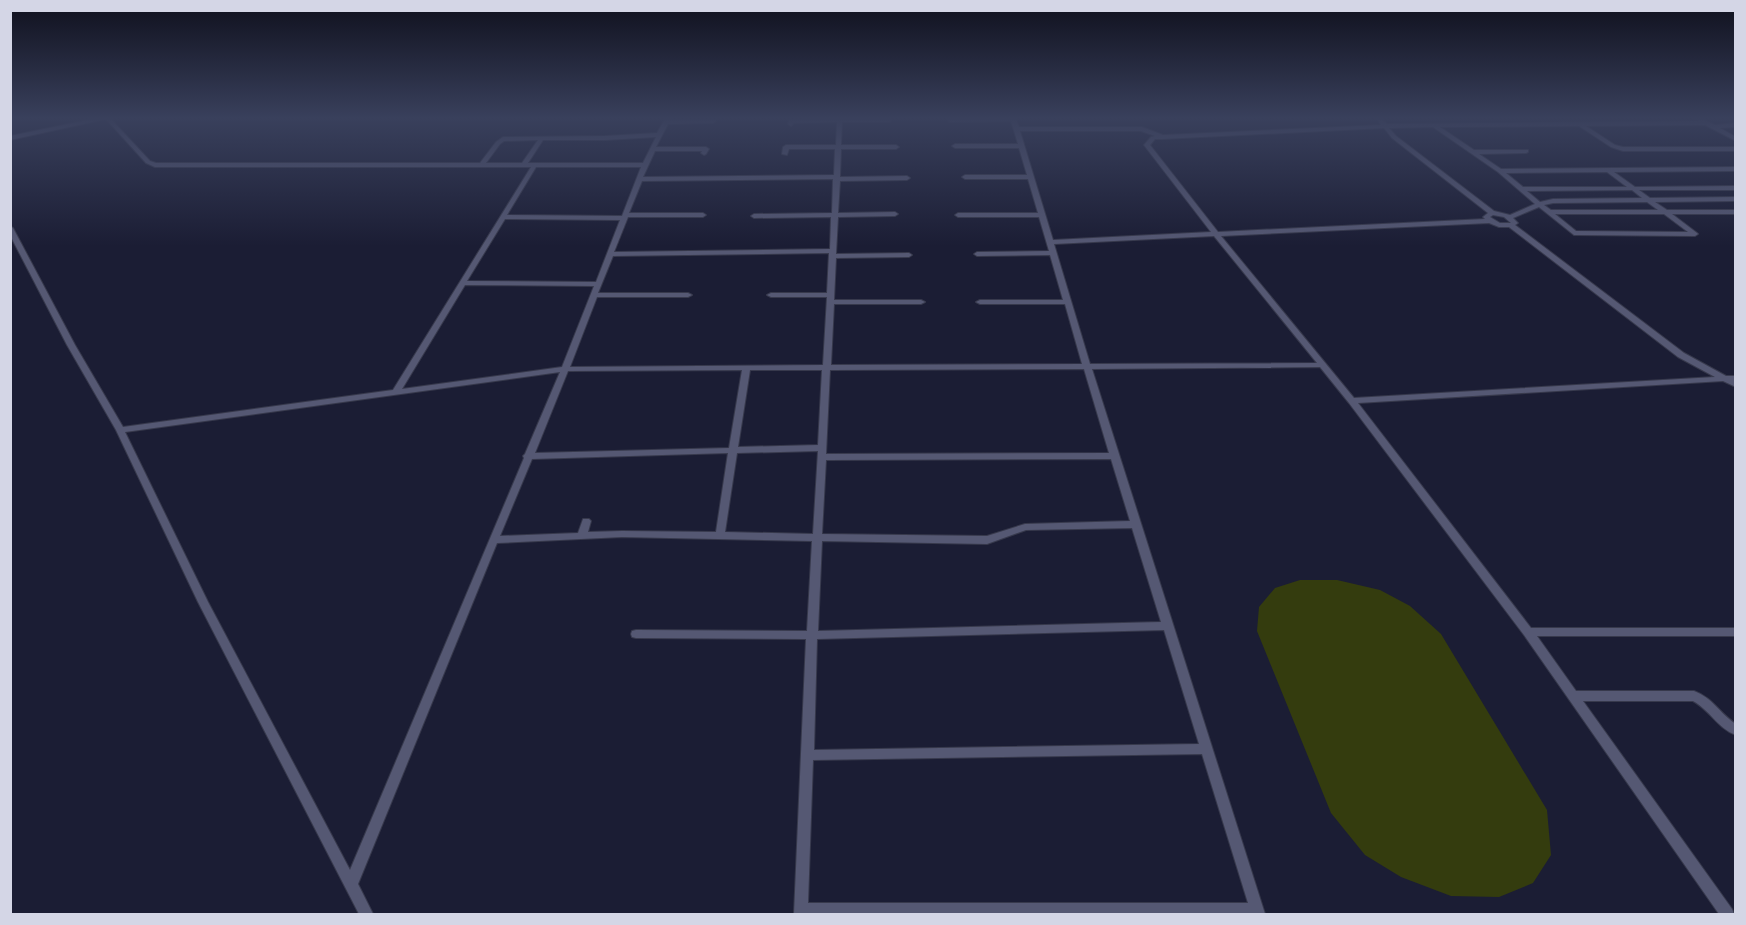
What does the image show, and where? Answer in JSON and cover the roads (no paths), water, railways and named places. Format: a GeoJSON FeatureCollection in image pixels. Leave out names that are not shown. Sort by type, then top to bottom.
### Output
{"type":"FeatureCollection","features":[{"type":"Feature","properties":{"kind":"street"},"geometry":{"type":"LineString","coordinates":[[146,160],[155,165],[645,165]]}},
{"type":"Feature","properties":{"kind":"street"},"geometry":{"type":"LineString","coordinates":[[481,166],[485,160]]}},
{"type":"Feature","properties":{"kind":"street"},"geometry":{"type":"LineString","coordinates":[[523,166],[527,160]]}},
{"type":"Feature","properties":{"kind":"street"},"geometry":{"type":"LineString","coordinates":[[351,884],[565,369],[647,160]]}},
{"type":"Feature","properties":{"kind":"street"},"geometry":{"type":"LineString","coordinates":[[837,160],[812,635],[802,912],[1257,912],[1087,367],[1025,160]]}},
{"type":"Feature","properties":{"kind":"street"},"geometry":{"type":"LineString","coordinates":[[1158,160],[1352,401],[1528,632],[1727,915]]}},
{"type":"Feature","properties":{"kind":"street"},"geometry":{"type":"LineString","coordinates":[[1424,160],[1492,213],[1511,221],[1681,355],[1736,385]]}},
{"type":"Feature","properties":{"kind":"street"},"geometry":{"type":"LineString","coordinates":[[1485,160],[1572,231],[1582,235],[1695,234],[1608,170]]}},
{"type":"Feature","properties":{"kind":"street"},"geometry":{"type":"LineString","coordinates":[[396,392],[534,165]]}},
{"type":"Feature","properties":{"kind":"street"},"geometry":{"type":"LineString","coordinates":[[1500,171],[1736,169]]}},
{"type":"Feature","properties":{"kind":"street"},"geometry":{"type":"LineString","coordinates":[[965,177],[1030,177]]}},
{"type":"Feature","properties":{"kind":"street"},"geometry":{"type":"LineString","coordinates":[[640,179],[907,178]]}},
{"type":"Feature","properties":{"kind":"street"},"geometry":{"type":"LineString","coordinates":[[1522,189],[1736,188]]}},
{"type":"Feature","properties":{"kind":"street"},"geometry":{"type":"LineString","coordinates":[[1579,189],[1594,200]]}},
{"type":"Feature","properties":{"kind":"street"},"geometry":{"type":"LineString","coordinates":[[1050,242],[1511,221],[1540,204],[1553,201],[1736,199]]}},
{"type":"Feature","properties":{"kind":"street"},"geometry":{"type":"LineString","coordinates":[[1550,213],[1736,212]]}},
{"type":"Feature","properties":{"kind":"street"},"geometry":{"type":"LineString","coordinates":[[1489,221],[1486,215],[1492,213]]}},
{"type":"Feature","properties":{"kind":"street"},"geometry":{"type":"LineString","coordinates":[[502,217],[703,214]]}},
{"type":"Feature","properties":{"kind":"street"},"geometry":{"type":"LineString","coordinates":[[754,216],[895,214]]}},
{"type":"Feature","properties":{"kind":"street"},"geometry":{"type":"LineString","coordinates":[[958,215],[1041,215]]}},
{"type":"Feature","properties":{"kind":"street"},"geometry":{"type":"LineString","coordinates":[[10,228],[71,345],[120,430],[203,602],[366,915]]}},
{"type":"Feature","properties":{"kind":"street"},"geometry":{"type":"LineString","coordinates":[[978,254],[1053,253]]}},
{"type":"Feature","properties":{"kind":"street"},"geometry":{"type":"LineString","coordinates":[[610,254],[909,255]]}},
{"type":"Feature","properties":{"kind":"street"},"geometry":{"type":"LineString","coordinates":[[462,283],[599,284]]}},
{"type":"Feature","properties":{"kind":"street"},"geometry":{"type":"LineString","coordinates":[[594,295],[688,295]]}},
{"type":"Feature","properties":{"kind":"street"},"geometry":{"type":"LineString","coordinates":[[771,295],[921,302]]}},
{"type":"Feature","properties":{"kind":"street"},"geometry":{"type":"LineString","coordinates":[[980,302],[1068,302]]}},
{"type":"Feature","properties":{"kind":"street"},"geometry":{"type":"LineString","coordinates":[[120,430],[565,369],[1323,366]]}},
{"type":"Feature","properties":{"kind":"street"},"geometry":{"type":"LineString","coordinates":[[720,535],[746,368]]}},
{"type":"Feature","properties":{"kind":"street"},"geometry":{"type":"LineString","coordinates":[[1352,401],[1736,378]]}},
{"type":"Feature","properties":{"kind":"street"},"geometry":{"type":"LineString","coordinates":[[527,456],[733,450],[1115,456]]}},
{"type":"Feature","properties":{"kind":"street"},"geometry":{"type":"LineString","coordinates":[[582,536],[586,521]]}},
{"type":"Feature","properties":{"kind":"street"},"geometry":{"type":"LineString","coordinates":[[494,540],[582,536],[720,535],[987,540],[1025,527],[1136,524]]}},
{"type":"Feature","properties":{"kind":"street"},"geometry":{"type":"LineString","coordinates":[[636,634],[812,635],[1168,626]]}},
{"type":"Feature","properties":{"kind":"street"},"geometry":{"type":"LineString","coordinates":[[1528,632],[1736,632]]}},
{"type":"Feature","properties":{"kind":"street"},"geometry":{"type":"LineString","coordinates":[[1573,696],[1694,696],[1706,702],[1727,727],[1736,730]]}},
{"type":"Feature","properties":{"kind":"street"},"geometry":{"type":"LineString","coordinates":[[807,755],[1206,749]]}}]}
